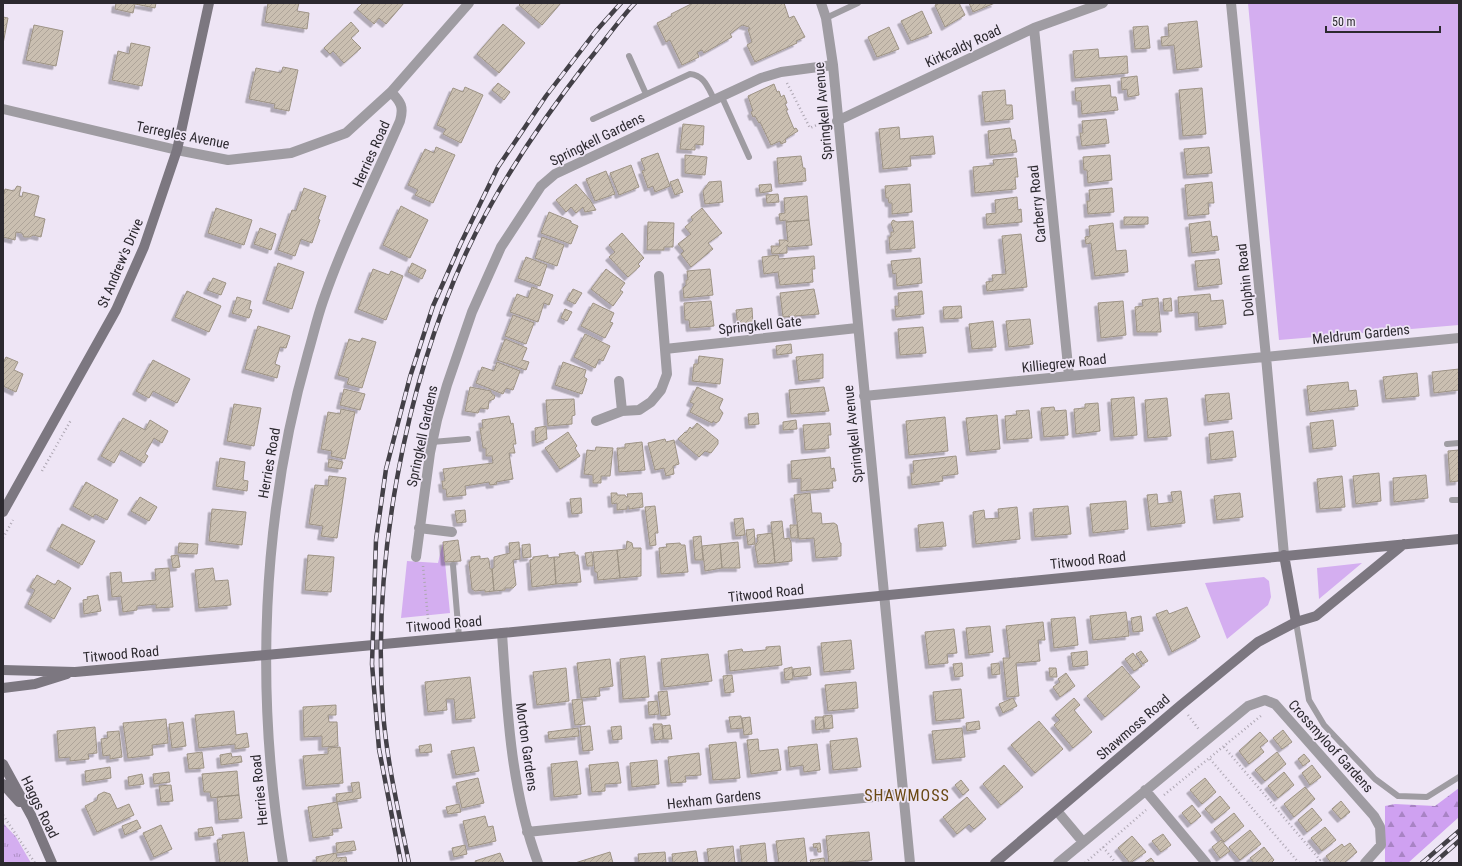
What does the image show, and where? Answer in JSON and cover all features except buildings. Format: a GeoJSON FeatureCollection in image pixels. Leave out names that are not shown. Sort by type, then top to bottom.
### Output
{"type":"FeatureCollection","features":[{"type":"Feature","properties":{"kind":"main road","name":"St Andrew's Drive"},"geometry":{"type":"LineString","coordinates":[[3,512],[116,310],[144,247],[177,150],[208,3]]}},
{"type":"Feature","properties":{"kind":"main road","name":"Titwood Road"},"geometry":{"type":"LineString","coordinates":[[3,670],[75,672],[266,655],[1459,539]]}},
{"type":"Feature","properties":{"kind":"main road","name":"Shawmoss Road"},"geometry":{"type":"LineString","coordinates":[[995,863],[1181,705],[1258,642],[1296,622],[1316,616],[1404,544]]}},
{"type":"Feature","properties":{"kind":"main road"},"geometry":{"type":"LineString","coordinates":[[1284,555],[1296,622]]}},
{"type":"Feature","properties":{"kind":"main road","name":"Titwood Road"},"geometry":{"type":"LineString","coordinates":[[3,688],[35,684],[75,672]]}},
{"type":"Feature","properties":{"kind":"main road","name":"Haggs Road"},"geometry":{"type":"LineString","coordinates":[[3,764],[32,817],[52,863]]}},
{"type":"Feature","properties":{"kind":"main road"},"geometry":{"type":"LineString","coordinates":[[3,784],[32,817]]}},
{"type":"Feature","properties":{"kind":"street","name":"Terregles Avenue"},"geometry":{"type":"LineString","coordinates":[[3,109],[177,150],[228,160],[291,153],[346,133],[391,92],[469,3]]}},
{"type":"Feature","properties":{"kind":"street","name":"Springkell Avenue"},"geometry":{"type":"LineString","coordinates":[[821,3],[826,18],[833,65],[857,328],[910,863]]}},
{"type":"Feature","properties":{"kind":"street","name":"Kirkcaldy Road"},"geometry":{"type":"LineString","coordinates":[[837,119],[1034,28],[1103,3]]}},
{"type":"Feature","properties":{"kind":"street","name":"Dolphin Road"},"geometry":{"type":"LineString","coordinates":[[1230,3],[1266,357],[1284,555]]}},
{"type":"Feature","properties":{"kind":"street","name":"Carberry Road"},"geometry":{"type":"LineString","coordinates":[[1034,28],[1069,376]]}},
{"type":"Feature","properties":{"kind":"street","name":"Springkell Gardens"},"geometry":{"type":"LineString","coordinates":[[416,557],[432,442],[447,385],[472,312],[487,276],[501,247],[541,186],[555,174],[718,97],[762,78],[781,72],[833,65]]}},
{"type":"Feature","properties":{"kind":"street","name":"Herries Road"},"geometry":{"type":"LineString","coordinates":[[283,863],[275,816],[270,764],[266,655],[268,581],[274,512],[286,439],[322,301],[400,121],[403,110],[400,102],[391,92]]}},
{"type":"Feature","properties":{"kind":"street"},"geometry":{"type":"LineString","coordinates":[[596,421],[622,411],[639,410],[651,402],[661,390],[667,374],[659,276]]}},
{"type":"Feature","properties":{"kind":"street","name":"Springkell Gate"},"geometry":{"type":"LineString","coordinates":[[665,349],[857,328]]}},
{"type":"Feature","properties":{"kind":"street","name":"Meldrum Gardens"},"geometry":{"type":"LineString","coordinates":[[1266,357],[1459,338]]}},
{"type":"Feature","properties":{"kind":"street","name":"Killiegrew Road"},"geometry":{"type":"LineString","coordinates":[[864,396],[1266,357]]}},
{"type":"Feature","properties":{"kind":"street"},"geometry":{"type":"LineString","coordinates":[[619,381],[622,411]]}},
{"type":"Feature","properties":{"kind":"street"},"geometry":{"type":"LineString","coordinates":[[419,528],[452,532]]}},
{"type":"Feature","properties":{"kind":"street","name":"Morton Gardens"},"geometry":{"type":"LineString","coordinates":[[502,633],[508,732],[527,832],[538,863]]}},
{"type":"Feature","properties":{"kind":"street","name":"Crossmyloof Gardens"},"geometry":{"type":"LineString","coordinates":[[1058,863],[1248,706],[1265,700],[1275,704],[1374,816],[1380,827],[1381,846],[1366,863]]}},
{"type":"Feature","properties":{"kind":"street"},"geometry":{"type":"LineString","coordinates":[[1145,790],[1206,863]]}},
{"type":"Feature","properties":{"kind":"street","name":"Hexham Gardens"},"geometry":{"type":"LineString","coordinates":[[527,832],[903,794]]}},
{"type":"Feature","properties":{"kind":"street"},"geometry":{"type":"LineString","coordinates":[[1057,811],[1083,842]]}},
{"type":"Feature","properties":{"kind":"lane"},"geometry":{"type":"LineString","coordinates":[[826,18],[858,3]]}},
{"type":"Feature","properties":{"kind":"lane"},"geometry":{"type":"LineString","coordinates":[[629,56],[646,94]]}},
{"type":"Feature","properties":{"kind":"lane"},"geometry":{"type":"LineString","coordinates":[[593,119],[690,74],[697,74],[718,97],[749,157]]}},
{"type":"Feature","properties":{"kind":"lane"},"geometry":{"type":"LineString","coordinates":[[432,442],[468,439]]}},
{"type":"Feature","properties":{"kind":"lane"},"geometry":{"type":"LineString","coordinates":[[1447,444],[1459,443]]}},
{"type":"Feature","properties":{"kind":"lane"},"geometry":{"type":"LineString","coordinates":[[453,565],[459,637]]}},
{"type":"Feature","properties":{"kind":"lane"},"geometry":{"type":"LineString","coordinates":[[1296,622],[1309,700],[1324,725],[1375,780],[1398,796],[1427,797],[1459,777]]}},
{"type":"Feature","properties":{"kind":"path"},"geometry":{"type":"LineString","coordinates":[[781,72],[810,128],[837,119]]}},
{"type":"Feature","properties":{"kind":"path"},"geometry":{"type":"LineString","coordinates":[[416,557],[423,561],[430,639]]}},
{"type":"Feature","properties":{"kind":"path"},"geometry":{"type":"LineString","coordinates":[[1086,863],[1155,802],[1210,759],[1275,704]]}},
{"type":"Feature","properties":{"kind":"path"},"geometry":{"type":"LineString","coordinates":[[1224,747],[1320,860],[1316,863]]}},
{"type":"Feature","properties":{"kind":"path"},"geometry":{"type":"LineString","coordinates":[[1210,759],[1299,863]]}},
{"type":"Feature","properties":{"kind":"path"},"geometry":{"type":"LineString","coordinates":[[3,815],[35,863]]}},
{"type":"Feature","properties":{"kind":"path"},"geometry":{"type":"LineString","coordinates":[[1103,847],[1116,863]]}},
{"type":"Feature","properties":{"kind":"green space"},"geometry":{"type":"Polygon","coordinates":[[[1248,3],[1459,3],[1459,325],[1279,340],[1248,3]]]}},
{"type":"Feature","properties":{"kind":"green space"},"geometry":{"type":"Polygon","coordinates":[[[443,542],[450,613],[401,618],[407,561],[438,563],[443,542]]]}},
{"type":"Feature","properties":{"kind":"green space"},"geometry":{"type":"Polygon","coordinates":[[[1362,563],[1319,599],[1317,568],[1362,563]]]}},
{"type":"Feature","properties":{"kind":"green space"},"geometry":{"type":"Polygon","coordinates":[[[1264,577],[1269,581],[1271,597],[1268,605],[1227,639],[1205,583],[1264,577]]]}},
{"type":"Feature","properties":{"kind":"green space"},"geometry":{"type":"Polygon","coordinates":[[[1459,788],[1459,817],[1408,863],[1385,863],[1385,806],[1395,804],[1435,806],[1459,788]]]}},
{"type":"Feature","properties":{"kind":"green space"},"geometry":{"type":"Polygon","coordinates":[[[3,823],[16,837],[31,863],[3,863],[3,823]]]}},
{"type":"Feature","properties":{"kind":"railway"},"geometry":{"type":"LineString","coordinates":[[401,863],[379,749],[372,664],[376,540],[386,469],[410,377],[433,306],[460,245],[498,167],[546,96],[596,31],[621,3]]}},
{"type":"Feature","properties":{"kind":"railway"},"geometry":{"type":"LineString","coordinates":[[409,863],[387,750],[383,712],[381,655],[383,597],[388,537],[397,478],[425,361],[444,305],[466,253],[492,203],[554,106],[635,3]]}},
{"type":"Feature","properties":{"kind":"railway"},"geometry":{"type":"LineString","coordinates":[[1422,863],[1459,831]]}},
{"type":"Feature","properties":{"kind":"railway"},"geometry":{"type":"LineString","coordinates":[[1434,863],[1459,841]]}},
{"type":"Feature","properties":{"kind":"district","name":"SHAWMOSS"},"geometry":{"type":"Point","coordinates":[907,795]}}]}
